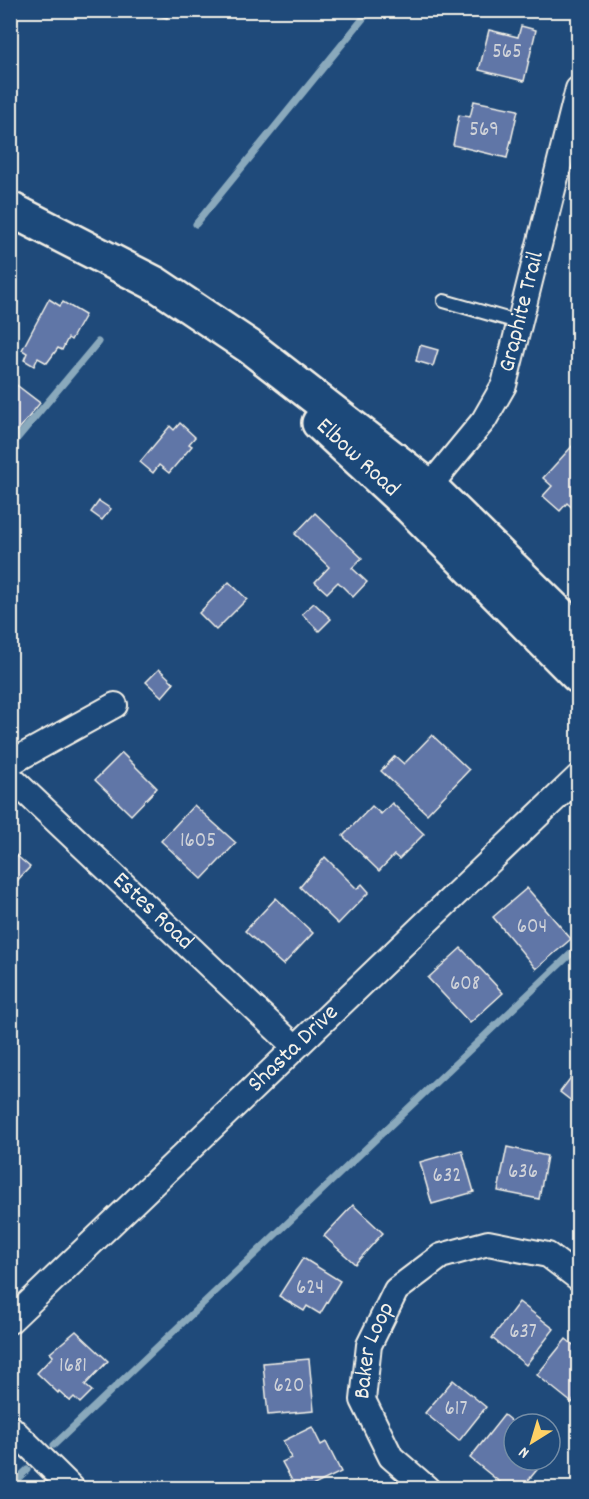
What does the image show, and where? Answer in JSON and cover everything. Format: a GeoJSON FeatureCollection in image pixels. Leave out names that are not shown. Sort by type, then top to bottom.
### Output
{"type":"FeatureCollection","features":[{"type":"Feature","properties":{"kind":"main road","name":"Elbow Road"},"geometry":{"type":"LineString","coordinates":[[10,209],[156,284],[250,347],[579,632]]}},
{"type":"Feature","properties":{"kind":"main road","name":"Elbow Road"},"geometry":{"type":"LineString","coordinates":[[421,497],[579,676]]}},
{"type":"Feature","properties":{"kind":"street","name":"Graphite Trail"},"geometry":{"type":"LineString","coordinates":[[421,497],[496,403],[504,385],[579,89]]}},
{"type":"Feature","properties":{"kind":"street"},"geometry":{"type":"LineString","coordinates":[[10,763],[115,705]]}},
{"type":"Feature","properties":{"kind":"street","name":"Estes Road"},"geometry":{"type":"LineString","coordinates":[[10,777],[295,1047]]}},
{"type":"Feature","properties":{"kind":"street","name":"Shasta Drive"},"geometry":{"type":"LineString","coordinates":[[10,1321],[579,777]]}},
{"type":"Feature","properties":{"kind":"street","name":"Baker Loop"},"geometry":{"type":"LineString","coordinates":[[427,1488],[391,1457],[363,1400],[369,1345],[396,1290],[441,1257],[488,1243],[548,1255],[579,1278]]}},
{"type":"Feature","properties":{"kind":"street"},"geometry":{"type":"LineString","coordinates":[[10,1427],[72,1488]]}},
{"type":"Feature","properties":{"kind":"lane"},"geometry":{"type":"LineString","coordinates":[[444,301],[521,323]]}},
{"type":"Feature","properties":{"kind":"building"},"geometry":{"type":"Polygon","coordinates":[[[141,10],[169,10],[167,18],[141,10]]]}},
{"type":"Feature","properties":{"kind":"building"},"geometry":{"type":"Polygon","coordinates":[[[521,26],[536,30],[524,81],[479,70],[489,30],[518,37],[521,26]]]}},
{"type":"Feature","properties":{"kind":"building"},"geometry":{"type":"Polygon","coordinates":[[[474,101],[518,110],[507,158],[453,145],[459,115],[470,117],[474,101]]]}},
{"type":"Feature","properties":{"kind":"building"},"geometry":{"type":"Polygon","coordinates":[[[49,299],[60,306],[63,302],[85,315],[71,340],[68,338],[62,350],[58,348],[47,363],[38,358],[34,366],[24,360],[27,353],[22,350],[49,299]]]}},
{"type":"Feature","properties":{"kind":"building"},"geometry":{"type":"Polygon","coordinates":[[[420,345],[438,350],[433,366],[416,361],[420,345]]]}},
{"type":"Feature","properties":{"kind":"building"},"geometry":{"type":"Polygon","coordinates":[[[10,380],[40,403],[16,433],[10,428],[13,414],[10,411],[10,380]]]}},
{"type":"Feature","properties":{"kind":"building"},"geometry":{"type":"Polygon","coordinates":[[[180,423],[195,437],[189,444],[192,446],[169,473],[159,465],[153,473],[140,462],[170,426],[174,430],[180,423]]]}},
{"type":"Feature","properties":{"kind":"building"},"geometry":{"type":"Polygon","coordinates":[[[575,443],[578,446],[578,513],[567,503],[560,511],[543,496],[552,486],[543,478],[575,443]]]}},
{"type":"Feature","properties":{"kind":"building"},"geometry":{"type":"Polygon","coordinates":[[[99,501],[111,509],[102,520],[91,512],[99,501]]]}},
{"type":"Feature","properties":{"kind":"building"},"geometry":{"type":"Polygon","coordinates":[[[315,513],[362,558],[352,568],[367,582],[353,597],[338,582],[327,593],[315,582],[329,567],[295,534],[315,513]]]}},
{"type":"Feature","properties":{"kind":"building"},"geometry":{"type":"Polygon","coordinates":[[[229,582],[247,599],[216,630],[199,613],[229,582]]]}},
{"type":"Feature","properties":{"kind":"building"},"geometry":{"type":"Polygon","coordinates":[[[314,603],[331,619],[319,631],[302,614],[314,603]]]}},
{"type":"Feature","properties":{"kind":"building"},"geometry":{"type":"Polygon","coordinates":[[[159,669],[174,683],[162,697],[146,682],[159,669]]]}},
{"type":"Feature","properties":{"kind":"building"},"geometry":{"type":"Polygon","coordinates":[[[432,735],[469,770],[427,814],[381,771],[395,756],[404,764],[432,735]]]}},
{"type":"Feature","properties":{"kind":"building"},"geometry":{"type":"Polygon","coordinates":[[[122,753],[157,788],[131,815],[95,780],[122,753]]]}},
{"type":"Feature","properties":{"kind":"building"},"geometry":{"type":"Polygon","coordinates":[[[392,803],[424,834],[399,859],[394,855],[379,871],[343,836],[372,806],[381,814],[392,803]]]}},
{"type":"Feature","properties":{"kind":"building"},"geometry":{"type":"Polygon","coordinates":[[[194,805],[236,843],[202,879],[161,841],[194,805]]]}},
{"type":"Feature","properties":{"kind":"building"},"geometry":{"type":"Polygon","coordinates":[[[10,850],[30,867],[10,888],[10,850]]]}},
{"type":"Feature","properties":{"kind":"building"},"geometry":{"type":"Polygon","coordinates":[[[325,857],[357,889],[362,884],[369,892],[338,924],[300,887],[325,857]]]}},
{"type":"Feature","properties":{"kind":"building"},"geometry":{"type":"Polygon","coordinates":[[[527,888],[571,939],[536,969],[493,917],[527,888]]]}},
{"type":"Feature","properties":{"kind":"building"},"geometry":{"type":"Polygon","coordinates":[[[276,898],[313,933],[283,965],[245,931],[276,898]]]}},
{"type":"Feature","properties":{"kind":"building"},"geometry":{"type":"Polygon","coordinates":[[[461,948],[503,993],[470,1023],[428,978],[461,948]]]}},
{"type":"Feature","properties":{"kind":"building"},"geometry":{"type":"Polygon","coordinates":[[[578,1068],[578,1106],[560,1092],[578,1068]]]}},
{"type":"Feature","properties":{"kind":"building"},"geometry":{"type":"Polygon","coordinates":[[[507,1147],[547,1156],[539,1199],[498,1191],[507,1147]]]}},
{"type":"Feature","properties":{"kind":"building"},"geometry":{"type":"Polygon","coordinates":[[[462,1150],[474,1192],[432,1204],[420,1162],[462,1150]]]}},
{"type":"Feature","properties":{"kind":"building"},"geometry":{"type":"Polygon","coordinates":[[[353,1205],[383,1233],[355,1264],[324,1236],[353,1205]]]}},
{"type":"Feature","properties":{"kind":"building"},"geometry":{"type":"Polygon","coordinates":[[[303,1258],[340,1281],[320,1314],[307,1306],[304,1311],[279,1296],[303,1258]]]}},
{"type":"Feature","properties":{"kind":"building"},"geometry":{"type":"Polygon","coordinates":[[[519,1302],[554,1329],[526,1365],[492,1338],[519,1302]]]}},
{"type":"Feature","properties":{"kind":"building"},"geometry":{"type":"Polygon","coordinates":[[[76,1331],[108,1361],[85,1385],[92,1391],[80,1403],[74,1397],[70,1401],[59,1391],[58,1393],[37,1373],[53,1356],[50,1353],[76,1331]]]}},
{"type":"Feature","properties":{"kind":"building"},"geometry":{"type":"Polygon","coordinates":[[[566,1339],[578,1349],[578,1394],[572,1403],[537,1375],[566,1339]]]}},
{"type":"Feature","properties":{"kind":"building"},"geometry":{"type":"Polygon","coordinates":[[[309,1359],[314,1411],[268,1415],[263,1363],[309,1359]]]}},
{"type":"Feature","properties":{"kind":"building"},"geometry":{"type":"Polygon","coordinates":[[[453,1380],[486,1407],[459,1441],[425,1413],[453,1380]]]}},
{"type":"Feature","properties":{"kind":"building"},"geometry":{"type":"Polygon","coordinates":[[[502,1418],[502,1472],[535,1472],[522,1488],[507,1488],[470,1458],[502,1418]]]}},
{"type":"Feature","properties":{"kind":"building"},"geometry":{"type":"Polygon","coordinates":[[[312,1427],[321,1445],[326,1442],[341,1472],[308,1488],[296,1488],[282,1462],[291,1458],[283,1441],[312,1427]]]}},
{"type":"Feature","properties":{"kind":"waterway"},"geometry":{"type":"LineString","coordinates":[[196,224],[370,10]]}},
{"type":"Feature","properties":{"kind":"waterway"},"geometry":{"type":"LineString","coordinates":[[10,447],[98,342]]}},
{"type":"Feature","properties":{"kind":"waterway"},"geometry":{"type":"LineString","coordinates":[[54,1445],[578,947]]}},
{"type":"Feature","properties":{"kind":"waterway"},"geometry":{"type":"LineString","coordinates":[[10,1486],[27,1470]]}}]}
